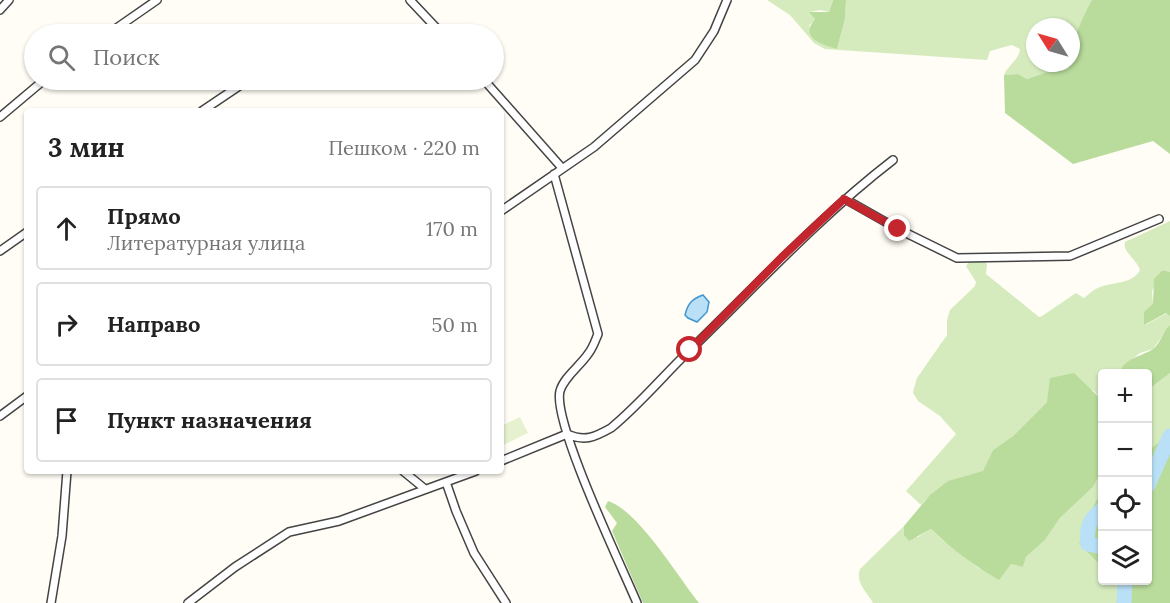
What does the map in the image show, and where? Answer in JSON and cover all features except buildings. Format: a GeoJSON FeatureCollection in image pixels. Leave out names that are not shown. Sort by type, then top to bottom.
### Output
{"type":"FeatureCollection","features":[{"type":"Feature","properties":{"kind":"street"},"geometry":{"type":"LineString","coordinates":[[0,10],[9,0]]}},
{"type":"Feature","properties":{"kind":"street"},"geometry":{"type":"LineString","coordinates":[[122,24],[157,0]]}},
{"type":"Feature","properties":{"kind":"street"},"geometry":{"type":"LineString","coordinates":[[410,0],[433,24]]}},
{"type":"Feature","properties":{"kind":"street"},"geometry":{"type":"LineString","coordinates":[[504,210],[624,123],[695,60],[714,31],[727,0]]}},
{"type":"Feature","properties":{"kind":"street"},"geometry":{"type":"LineString","coordinates":[[0,117],[32,90]]}},
{"type":"Feature","properties":{"kind":"street"},"geometry":{"type":"LineString","coordinates":[[206,108],[233,90]]}},
{"type":"Feature","properties":{"kind":"street"},"geometry":{"type":"LineString","coordinates":[[493,90],[562,168]]}},
{"type":"Feature","properties":{"kind":"street"},"geometry":{"type":"LineString","coordinates":[[504,460],[567,434],[581,439],[596,437],[621,420],[782,257],[844,199],[893,160]]}},
{"type":"Feature","properties":{"kind":"street"},"geometry":{"type":"LineString","coordinates":[[554,174],[598,334],[588,355],[561,387],[560,401],[567,434],[584,479],[638,603]]}},
{"type":"Feature","properties":{"kind":"street"},"geometry":{"type":"LineString","coordinates":[[844,199],[957,258],[1070,256],[1080,254],[1158,219]]}},
{"type":"Feature","properties":{"kind":"street"},"geometry":{"type":"LineString","coordinates":[[0,251],[24,234]]}},
{"type":"Feature","properties":{"kind":"street"},"geometry":{"type":"LineString","coordinates":[[0,416],[24,398]]}},
{"type":"Feature","properties":{"kind":"street"},"geometry":{"type":"LineString","coordinates":[[51,603],[62,536],[68,474]]}},
{"type":"Feature","properties":{"kind":"street"},"geometry":{"type":"LineString","coordinates":[[407,474],[425,489]]}},
{"type":"Feature","properties":{"kind":"street"},"geometry":{"type":"LineString","coordinates":[[188,603],[244,561],[289,532],[339,521],[468,474]]}},
{"type":"Feature","properties":{"kind":"street"},"geometry":{"type":"LineString","coordinates":[[446,482],[474,553],[506,603]]}},
{"type":"Feature","properties":{"kind":"green space"},"geometry":{"type":"Polygon","coordinates":[[[767,0],[833,0],[829,12],[820,10],[810,12],[815,19],[809,26],[837,49],[845,19],[846,0],[1092,0],[1080,29],[1080,18],[1026,18],[1026,72],[1047,72],[1027,79],[1018,74],[1004,75],[1019,53],[1020,49],[1012,45],[990,51],[987,60],[825,49],[814,43],[790,15],[767,0]]]}},
{"type":"Feature","properties":{"kind":"green space"},"geometry":{"type":"Polygon","coordinates":[[[833,0],[846,0],[845,19],[837,49],[814,39],[809,31],[815,19],[809,12],[829,12],[833,0]]]}},
{"type":"Feature","properties":{"kind":"green space"},"geometry":{"type":"Polygon","coordinates":[[[1092,0],[1170,0],[1170,154],[1153,141],[1073,164],[1005,113],[1004,75],[1018,74],[1027,79],[1047,72],[1080,72],[1080,25],[1092,0]]]}},
{"type":"Feature","properties":{"kind":"green space"},"geometry":{"type":"Polygon","coordinates":[[[1170,221],[1170,272],[1163,270],[1152,291],[1153,304],[1145,325],[1167,313],[1170,316],[1170,325],[1153,349],[1140,353],[1121,369],[1098,369],[1098,396],[1093,390],[1047,402],[1013,436],[993,450],[983,472],[949,483],[934,492],[921,505],[906,491],[956,434],[940,416],[918,401],[913,393],[917,378],[947,335],[950,310],[975,286],[976,282],[966,266],[969,262],[983,261],[987,264],[986,274],[1039,317],[1076,293],[1084,298],[1098,288],[1122,282],[1137,275],[1140,270],[1127,252],[1125,242],[1170,221]]]}},
{"type":"Feature","properties":{"kind":"green space"},"geometry":{"type":"Polygon","coordinates":[[[1163,270],[1170,272],[1170,316],[1166,313],[1144,325],[1144,312],[1153,304],[1154,279],[1163,270]]]}},
{"type":"Feature","properties":{"kind":"green space"},"geometry":{"type":"Polygon","coordinates":[[[1170,325],[1170,373],[1152,387],[1152,369],[1121,369],[1129,361],[1156,346],[1170,325]]]}},
{"type":"Feature","properties":{"kind":"green space"},"geometry":{"type":"Polygon","coordinates":[[[1074,373],[1098,396],[1098,478],[1093,487],[1060,518],[1045,540],[1026,557],[1023,567],[1011,564],[999,580],[964,557],[931,529],[909,541],[904,535],[904,526],[930,495],[948,481],[983,471],[993,450],[1013,436],[1047,402],[1050,378],[1074,373]]]}},
{"type":"Feature","properties":{"kind":"green space"},"geometry":{"type":"Polygon","coordinates":[[[1170,373],[1170,440],[1160,441],[1152,448],[1152,423],[1152,387],[1170,373]]]}},
{"type":"Feature","properties":{"kind":"green space"},"geometry":{"type":"Polygon","coordinates":[[[520,417],[528,433],[504,445],[504,425],[520,417]]]}},
{"type":"Feature","properties":{"kind":"green space"},"geometry":{"type":"Polygon","coordinates":[[[1170,440],[1170,603],[1116,603],[1121,585],[1152,585],[1152,448],[1160,441],[1170,440]]]}},
{"type":"Feature","properties":{"kind":"green space"},"geometry":{"type":"Polygon","coordinates":[[[1098,478],[1098,498],[1089,513],[1079,544],[1098,563],[1098,585],[1121,585],[1116,603],[873,603],[860,583],[860,569],[904,526],[904,535],[918,537],[931,529],[980,569],[1011,564],[1023,567],[1026,557],[1045,540],[1060,518],[1093,487],[1098,478]]]}},
{"type":"Feature","properties":{"kind":"green space"},"geometry":{"type":"Polygon","coordinates":[[[1098,498],[1098,563],[1079,544],[1089,513],[1098,498]]]}},
{"type":"Feature","properties":{"kind":"green space"},"geometry":{"type":"Polygon","coordinates":[[[608,501],[620,507],[644,530],[699,603],[643,603],[612,531],[617,523],[605,507],[608,501]]]}},
{"type":"Feature","properties":{"kind":"water"},"geometry":{"type":"Polygon","coordinates":[[[703,295],[709,302],[707,312],[697,322],[685,315],[691,302],[703,295]]]}},
{"type":"Feature","properties":{"kind":"waterway"},"geometry":{"type":"LineString","coordinates":[[1152,477],[1170,436]]}},
{"type":"Feature","properties":{"kind":"waterway"},"geometry":{"type":"LineString","coordinates":[[1098,514],[1091,520],[1087,538],[1088,544],[1098,546]]}},
{"type":"Feature","properties":{"kind":"waterway"},"geometry":{"type":"LineString","coordinates":[[1124,603],[1125,585]]}},
{"type":"Feature","properties":{"kind":"route"},"geometry":{"type":"LineString","coordinates":[[690,350],[782,257],[844,199],[898,229]]}}]}
